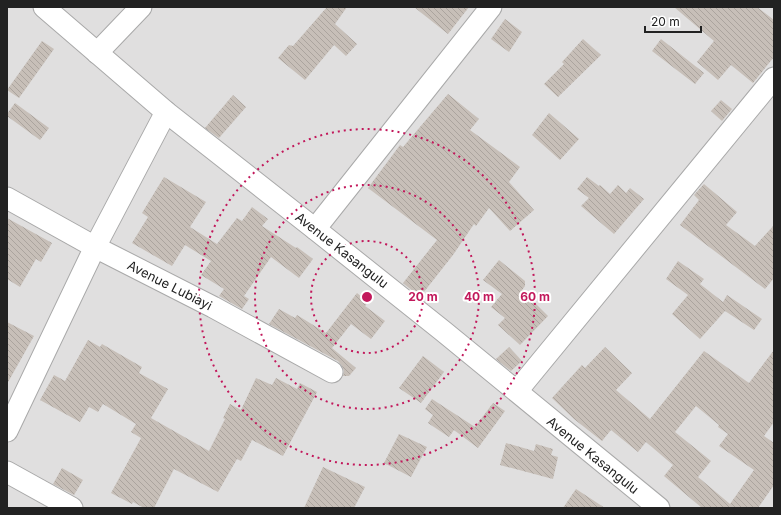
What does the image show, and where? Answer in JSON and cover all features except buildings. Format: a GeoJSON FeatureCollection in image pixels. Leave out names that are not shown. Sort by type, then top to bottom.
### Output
{"type":"FeatureCollection","features":[{"type":"Feature","properties":{"kind":"street","name":"Avenue Kasangulu"},"geometry":{"type":"LineString","coordinates":[[44,7],[166,112],[517,391],[659,508]]}},
{"type":"Feature","properties":{"kind":"street"},"geometry":{"type":"LineString","coordinates":[[97,53],[141,7]]}},
{"type":"Feature","properties":{"kind":"street"},"geometry":{"type":"LineString","coordinates":[[315,229],[491,7]]}},
{"type":"Feature","properties":{"kind":"street"},"geometry":{"type":"LineString","coordinates":[[517,391],[774,78]]}},
{"type":"Feature","properties":{"kind":"street"},"geometry":{"type":"LineString","coordinates":[[7,430],[95,247],[166,112]]}},
{"type":"Feature","properties":{"kind":"street","name":"Avenue Lubiayi"},"geometry":{"type":"LineString","coordinates":[[7,198],[95,247],[213,307],[332,372]]}},
{"type":"Feature","properties":{"kind":"street"},"geometry":{"type":"LineString","coordinates":[[7,472],[72,508]]}},
{"type":"Feature","properties":{"kind":"shaded area"},"geometry":{"type":"Polygon","coordinates":[[[7,7],[774,7],[774,508],[7,508],[7,7]]]}}]}
